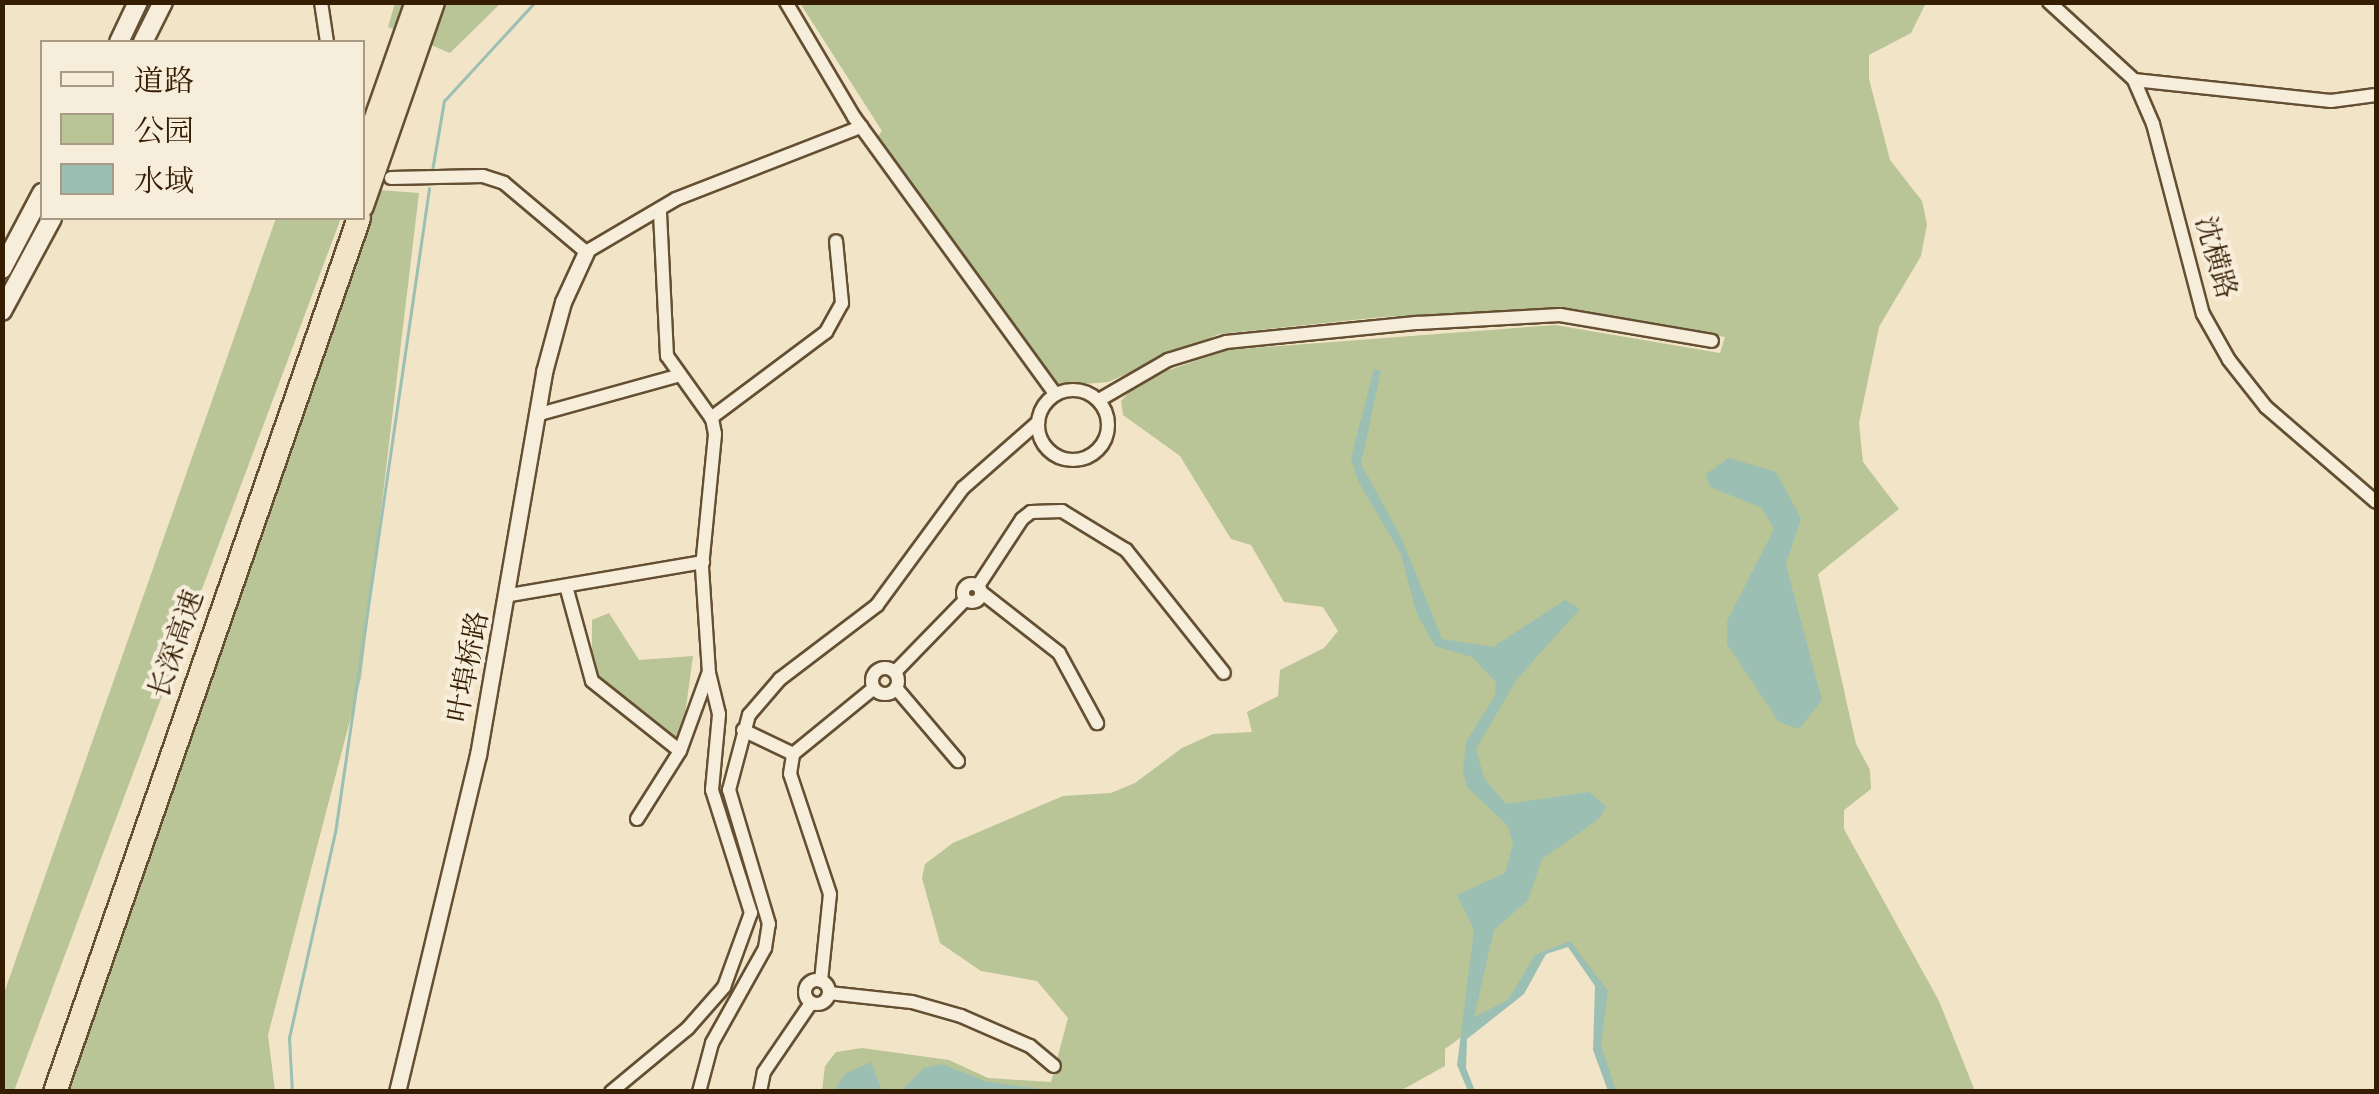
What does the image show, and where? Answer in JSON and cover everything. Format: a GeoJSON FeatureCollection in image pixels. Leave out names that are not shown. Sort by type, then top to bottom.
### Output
{"type":"FeatureCollection","features":[{"type":"Feature","properties":{"kind":"highway"},"geometry":{"type":"LineString","coordinates":[[365,149],[416,2]]}},
{"type":"Feature","properties":{"kind":"highway"},"geometry":{"type":"LineString","coordinates":[[365,197],[433,2]]}},
{"type":"Feature","properties":{"kind":"highway","name":"长深高速"},"geometry":{"type":"LineString","coordinates":[[38,1092],[341,220]]}},
{"type":"Feature","properties":{"kind":"highway","name":"长深高速"},"geometry":{"type":"LineString","coordinates":[[54,1092],[357,220]]}},
{"type":"Feature","properties":{"kind":"main road"},"geometry":{"type":"LineString","coordinates":[[120,40],[138,2]]}},
{"type":"Feature","properties":{"kind":"main road"},"geometry":{"type":"LineString","coordinates":[[145,40],[163,2]]}},
{"type":"Feature","properties":{"kind":"main road"},"geometry":{"type":"LineString","coordinates":[[2,269],[40,197]]}},
{"type":"Feature","properties":{"kind":"main road"},"geometry":{"type":"LineString","coordinates":[[2,310],[51,220]]}},
{"type":"Feature","properties":{"kind":"street"},"geometry":{"type":"LineString","coordinates":[[322,2],[326,40]]}},
{"type":"Feature","properties":{"kind":"street"},"geometry":{"type":"LineString","coordinates":[[786,2],[861,126],[1055,394]]}},
{"type":"Feature","properties":{"kind":"street","name":"沈横路"},"geometry":{"type":"LineString","coordinates":[[2049,2],[2134,80],[2153,124],[2203,314],[2229,360],[2266,407],[2376,502]]}},
{"type":"Feature","properties":{"kind":"street"},"geometry":{"type":"LineString","coordinates":[[2134,80],[2331,101],[2376,95]]}},
{"type":"Feature","properties":{"kind":"street"},"geometry":{"type":"LineString","coordinates":[[390,178],[483,176],[504,183],[586,252],[660,210],[861,126]]}},
{"type":"Feature","properties":{"kind":"street"},"geometry":{"type":"LineString","coordinates":[[611,1092],[688,1028],[724,987],[752,913],[716,816],[719,714],[709,673],[703,562],[711,418],[680,375],[664,340],[660,210]]}},
{"type":"Feature","properties":{"kind":"street"},"geometry":{"type":"LineString","coordinates":[[711,418],[826,332],[842,303],[836,240]]}},
{"type":"Feature","properties":{"kind":"street","name":"叶埠桥路"},"geometry":{"type":"LineString","coordinates":[[397,1092],[510,595],[536,415],[563,302],[586,252]]}},
{"type":"Feature","properties":{"kind":"street"},"geometry":{"type":"LineString","coordinates":[[1099,400],[1168,360],[1226,342],[1418,323],[1560,315],[1712,341]]}},
{"type":"Feature","properties":{"kind":"street"},"geometry":{"type":"LineString","coordinates":[[536,415],[680,375]]}},
{"type":"Feature","properties":{"kind":"street"},"geometry":{"type":"LineString","coordinates":[[699,1092],[712,1043],[764,948],[769,924],[732,816],[732,759],[743,730],[761,695],[878,605],[963,488],[1038,422],[1055,394],[1078,390],[1099,400],[1108,434],[1084,458],[1052,452],[1038,422]]}},
{"type":"Feature","properties":{"kind":"street"},"geometry":{"type":"LineString","coordinates":[[979,589],[1031,512],[1072,515],[1126,550],[1152,576],[1224,673]]}},
{"type":"Feature","properties":{"kind":"street"},"geometry":{"type":"LineString","coordinates":[[510,595],[703,562]]}},
{"type":"Feature","properties":{"kind":"street"},"geometry":{"type":"LineString","coordinates":[[566,586],[592,681],[680,752]]}},
{"type":"Feature","properties":{"kind":"street"},"geometry":{"type":"LineString","coordinates":[[958,761],[896,688],[895,672],[965,600],[964,588],[979,589],[1058,653],[1097,722]]}},
{"type":"Feature","properties":{"kind":"street"},"geometry":{"type":"LineString","coordinates":[[760,1092],[764,1072],[812,1003],[823,1002],[825,987],[830,894],[790,774],[793,754],[874,688],[879,670],[895,672]]}},
{"type":"Feature","properties":{"kind":"street"},"geometry":{"type":"LineString","coordinates":[[637,819],[680,752],[709,673]]}},
{"type":"Feature","properties":{"kind":"street"},"geometry":{"type":"LineString","coordinates":[[874,688],[885,694],[896,688]]}},
{"type":"Feature","properties":{"kind":"street"},"geometry":{"type":"LineString","coordinates":[[743,730],[793,754]]}},
{"type":"Feature","properties":{"kind":"street"},"geometry":{"type":"LineString","coordinates":[[812,1003],[805,989],[825,987],[912,1002],[961,1016],[1030,1046],[1054,1066]]}},
{"type":"Feature","properties":{"kind":"green space"},"geometry":{"type":"Polygon","coordinates":[[[395,3],[501,3],[450,53],[388,27],[395,3]]]}},
{"type":"Feature","properties":{"kind":"green space"},"geometry":{"type":"Polygon","coordinates":[[[800,3],[1926,3],[1911,33],[1869,55],[1869,79],[1890,160],[1922,201],[1927,224],[1921,256],[1879,327],[1859,423],[1863,462],[1899,509],[1818,574],[1856,744],[1870,770],[1871,789],[1844,810],[1844,829],[1939,1001],[1975,1091],[1612,1091],[1599,1055],[1604,996],[1568,944],[1540,955],[1519,995],[1445,1049],[1445,1066],[1400,1091],[822,1091],[825,1066],[836,1052],[862,1048],[949,1060],[988,1078],[1051,1082],[1068,1018],[1037,981],[981,971],[940,943],[922,878],[925,864],[953,843],[1063,796],[1111,793],[1135,783],[1182,748],[1213,734],[1252,732],[1247,712],[1278,696],[1280,670],[1324,648],[1338,631],[1323,607],[1284,602],[1251,545],[1231,539],[1180,456],[1123,415],[1121,401],[1129,392],[1166,371],[1227,350],[1555,325],[1720,353],[1725,337],[1548,308],[1382,317],[1219,334],[1108,382],[1059,386],[878,136],[882,131],[800,3]]]}},
{"type":"Feature","properties":{"kind":"green space"},"geometry":{"type":"Polygon","coordinates":[[[378,190],[419,193],[361,678],[268,1035],[275,1091],[64,1092],[378,190]]]}},
{"type":"Feature","properties":{"kind":"green space"},"geometry":{"type":"Polygon","coordinates":[[[275,220],[340,220],[14,1091],[3,1091],[3,996],[275,220]]]}},
{"type":"Feature","properties":{"kind":"green space"},"geometry":{"type":"Polygon","coordinates":[[[609,613],[639,660],[693,656],[680,751],[592,681],[592,620],[609,613]]]}},
{"type":"Feature","properties":{"kind":"water"},"geometry":{"type":"Polygon","coordinates":[[[1374,369],[1381,371],[1361,464],[1400,535],[1442,639],[1493,647],[1565,600],[1580,609],[1517,679],[1476,749],[1484,778],[1506,804],[1589,792],[1606,806],[1600,818],[1542,859],[1528,900],[1494,930],[1474,1017],[1508,1000],[1535,955],[1570,941],[1608,991],[1601,1045],[1616,1091],[1608,1091],[1593,1050],[1595,986],[1568,947],[1546,954],[1524,994],[1467,1039],[1466,1068],[1475,1091],[1468,1091],[1457,1065],[1474,930],[1457,895],[1505,873],[1513,844],[1508,826],[1467,787],[1463,771],[1466,742],[1495,696],[1496,682],[1472,657],[1435,646],[1416,612],[1401,554],[1358,481],[1351,458],[1374,369]]]}},
{"type":"Feature","properties":{"kind":"water"},"geometry":{"type":"Polygon","coordinates":[[[1729,458],[1776,472],[1801,518],[1786,565],[1822,700],[1799,729],[1779,722],[1727,644],[1727,621],[1774,529],[1762,508],[1710,487],[1706,474],[1729,458]]]}},
{"type":"Feature","properties":{"kind":"water"},"geometry":{"type":"Polygon","coordinates":[[[871,1062],[882,1091],[834,1091],[845,1074],[871,1062]]]}},
{"type":"Feature","properties":{"kind":"water"},"geometry":{"type":"Polygon","coordinates":[[[942,1064],[987,1082],[1057,1091],[901,1091],[924,1068],[942,1064]]]}},
{"type":"Feature","properties":{"kind":"waterway"},"geometry":{"type":"LineString","coordinates":[[432,171],[444,101],[535,2]]}},
{"type":"Feature","properties":{"kind":"waterway"},"geometry":{"type":"LineString","coordinates":[[292,1092],[289,1038],[335,833],[429,189]]}}]}
